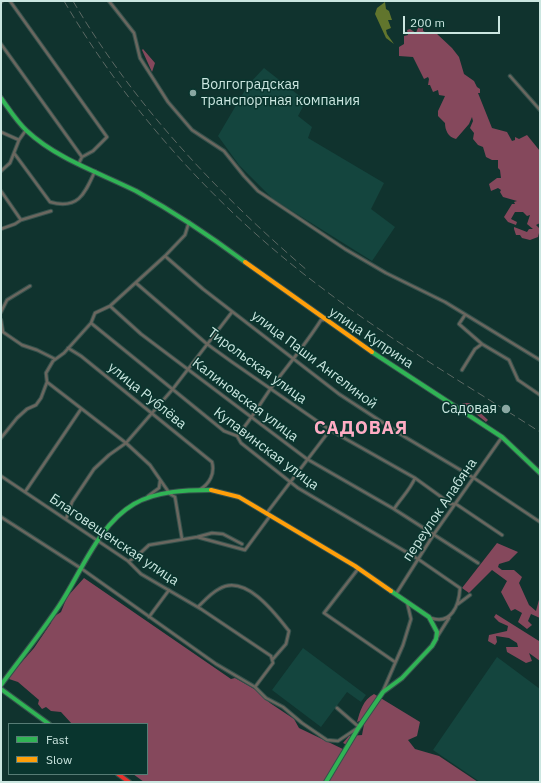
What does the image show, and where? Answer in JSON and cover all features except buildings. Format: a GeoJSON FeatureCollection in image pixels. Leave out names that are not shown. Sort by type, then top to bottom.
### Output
{"type":"FeatureCollection","features":[{"type":"Feature","properties":{"kind":"main road","name":"улица Куприна"},"geometry":{"type":"LineString","coordinates":[[1,98],[26,130],[55,151],[137,192],[189,222],[324,320],[502,436],[540,473]]}},
{"type":"Feature","properties":{"kind":"main road"},"geometry":{"type":"LineString","coordinates":[[1,685],[54,614],[99,541],[107,529],[119,516],[146,498],[213,489],[230,493],[358,569],[429,617],[436,627],[436,639],[410,670],[383,692],[358,727],[326,782]]}},
{"type":"Feature","properties":{"kind":"main road"},"geometry":{"type":"LineString","coordinates":[[1,689],[48,723]]}},
{"type":"Feature","properties":{"kind":"main road"},"geometry":{"type":"LineString","coordinates":[[119,775],[129,782]]}},
{"type":"Feature","properties":{"kind":"street"},"geometry":{"type":"LineString","coordinates":[[10,1],[107,137],[93,150],[82,157],[79,163]]}},
{"type":"Feature","properties":{"kind":"street"},"geometry":{"type":"LineString","coordinates":[[109,1],[134,33],[140,58],[168,102],[192,130],[224,150],[244,176],[258,191],[345,249],[386,273],[445,302],[540,360]]}},
{"type":"Feature","properties":{"kind":"street"},"geometry":{"type":"LineString","coordinates":[[1,44],[82,157]]}},
{"type":"Feature","properties":{"kind":"street"},"geometry":{"type":"LineString","coordinates":[[510,76],[540,110]]}},
{"type":"Feature","properties":{"kind":"street"},"geometry":{"type":"LineString","coordinates":[[1,171],[10,163],[19,140],[26,130]]}},
{"type":"Feature","properties":{"kind":"street"},"geometry":{"type":"LineString","coordinates":[[1,132],[19,140]]}},
{"type":"Feature","properties":{"kind":"street"},"geometry":{"type":"LineString","coordinates":[[14,152],[50,202],[58,204],[67,205],[81,197],[95,171]]}},
{"type":"Feature","properties":{"kind":"street"},"geometry":{"type":"LineString","coordinates":[[1,191],[21,220]]}},
{"type":"Feature","properties":{"kind":"street"},"geometry":{"type":"LineString","coordinates":[[1,229],[21,220],[51,211]]}},
{"type":"Feature","properties":{"kind":"street"},"geometry":{"type":"LineString","coordinates":[[1,438],[17,418],[27,409],[36,405],[41,398],[47,382],[46,373],[55,359],[68,348],[91,323],[95,313],[110,306],[165,256],[185,235],[189,222]]}},
{"type":"Feature","properties":{"kind":"street","name":"улица Паши Ангелиной"},"geometry":{"type":"LineString","coordinates":[[165,256],[232,312],[345,398],[404,437],[474,478],[540,522]]}},
{"type":"Feature","properties":{"kind":"street","name":"Тирольская улица"},"geometry":{"type":"LineString","coordinates":[[136,282],[207,344],[330,430],[415,478],[451,504],[456,504],[502,535]]}},
{"type":"Feature","properties":{"kind":"street"},"geometry":{"type":"LineString","coordinates":[[1,312],[7,300],[30,286]]}},
{"type":"Feature","properties":{"kind":"street","name":"Калиновская улица"},"geometry":{"type":"LineString","coordinates":[[110,306],[141,334],[307,459],[394,509],[478,563]]}},
{"type":"Feature","properties":{"kind":"street"},"geometry":{"type":"LineString","coordinates":[[66,519],[72,502],[94,469],[109,455],[126,443],[172,390],[232,312]]}},
{"type":"Feature","properties":{"kind":"street"},"geometry":{"type":"LineString","coordinates":[[465,315],[459,324],[482,344],[509,360],[518,380],[540,395]]}},
{"type":"Feature","properties":{"kind":"street"},"geometry":{"type":"LineString","coordinates":[[1,320],[3,332],[16,341],[55,359]]}},
{"type":"Feature","properties":{"kind":"street"},"geometry":{"type":"LineString","coordinates":[[237,436],[252,418],[271,388],[294,359],[321,320],[324,320]]}},
{"type":"Feature","properties":{"kind":"street","name":"Купавинская улица"},"geometry":{"type":"LineString","coordinates":[[91,323],[224,431],[237,436],[241,443],[290,482],[418,560],[460,588],[458,604]]}},
{"type":"Feature","properties":{"kind":"street"},"geometry":{"type":"LineString","coordinates":[[462,370],[475,349],[482,344]]}},
{"type":"Feature","properties":{"kind":"street","name":"улица Рублёва"},"geometry":{"type":"LineString","coordinates":[[68,348],[81,356],[212,462],[214,469],[212,476],[203,488],[197,491]]}},
{"type":"Feature","properties":{"kind":"street"},"geometry":{"type":"LineString","coordinates":[[47,382],[126,443],[150,465],[170,494],[175,497],[182,539]]}},
{"type":"Feature","properties":{"kind":"street"},"geometry":{"type":"LineString","coordinates":[[25,492],[81,408]]}},
{"type":"Feature","properties":{"kind":"street"},"geometry":{"type":"LineString","coordinates":[[2,430],[6,431]]}},
{"type":"Feature","properties":{"kind":"street"},"geometry":{"type":"LineString","coordinates":[[197,537],[245,550],[290,482],[330,430]]}},
{"type":"Feature","properties":{"kind":"street","name":"переулок Алабяна"},"geometry":{"type":"LineString","coordinates":[[396,594],[434,534],[502,436]]}},
{"type":"Feature","properties":{"kind":"street","name":"Благовещенская улица"},"geometry":{"type":"LineString","coordinates":[[1,476],[128,561],[141,574],[198,607],[271,656],[273,661]]}},
{"type":"Feature","properties":{"kind":"street"},"geometry":{"type":"LineString","coordinates":[[394,509],[402,495],[410,490],[415,478]]}},
{"type":"Feature","properties":{"kind":"street"},"geometry":{"type":"LineString","coordinates":[[146,498],[159,488],[160,480]]}},
{"type":"Feature","properties":{"kind":"street"},"geometry":{"type":"LineString","coordinates":[[1,517],[82,569],[216,664],[255,687],[266,698],[283,707],[302,723],[327,740],[338,741],[358,727],[336,708]]}},
{"type":"Feature","properties":{"kind":"street"},"geometry":{"type":"LineString","coordinates":[[128,561],[136,557],[148,545],[218,532],[242,544]]}},
{"type":"Feature","properties":{"kind":"street"},"geometry":{"type":"LineString","coordinates":[[206,534],[206,539]]}},
{"type":"Feature","properties":{"kind":"street"},"geometry":{"type":"LineString","coordinates":[[358,569],[324,613],[394,662]]}},
{"type":"Feature","properties":{"kind":"street"},"geometry":{"type":"LineString","coordinates":[[198,607],[219,588],[232,584],[251,591],[271,608],[289,631],[286,644],[255,687]]}},
{"type":"Feature","properties":{"kind":"street"},"geometry":{"type":"LineString","coordinates":[[150,617],[169,590]]}},
{"type":"Feature","properties":{"kind":"street"},"geometry":{"type":"LineString","coordinates":[[436,639],[458,604],[470,595]]}},
{"type":"Feature","properties":{"kind":"street"},"geometry":{"type":"LineString","coordinates":[[383,692],[394,662],[403,645],[411,619],[406,602]]}},
{"type":"Feature","properties":{"kind":"street"},"geometry":{"type":"LineString","coordinates":[[429,617],[443,620],[450,617]]}},
{"type":"Feature","properties":{"kind":"shaded area"},"geometry":{"type":"Polygon","coordinates":[[[385,2],[386,9],[389,11],[392,20],[388,20],[391,28],[386,30],[394,44],[386,38],[375,14],[377,8],[385,2]]]}},
{"type":"Feature","properties":{"kind":"shaded area"},"geometry":{"type":"Polygon","coordinates":[[[419,25],[423,26],[423,31],[429,34],[436,33],[459,57],[464,74],[474,81],[480,89],[480,93],[478,93],[492,128],[507,132],[512,141],[515,140],[515,137],[519,139],[527,135],[540,151],[540,223],[536,225],[540,229],[538,237],[530,240],[522,238],[520,235],[516,235],[514,227],[527,232],[529,229],[533,229],[527,224],[530,215],[527,216],[523,212],[515,212],[511,219],[517,222],[516,225],[508,222],[504,217],[512,204],[515,204],[514,202],[517,201],[503,197],[500,192],[501,190],[498,188],[491,191],[489,184],[497,178],[501,178],[500,170],[498,168],[498,160],[492,160],[486,157],[483,147],[478,145],[473,139],[474,133],[470,128],[473,121],[472,117],[469,124],[456,139],[451,137],[446,131],[445,123],[438,116],[438,111],[445,96],[439,95],[438,90],[433,92],[430,85],[428,85],[428,77],[424,79],[413,57],[399,56],[399,47],[404,44],[404,36],[408,35],[407,30],[410,29],[416,33],[419,25]]]}},
{"type":"Feature","properties":{"kind":"shaded area"},"geometry":{"type":"Polygon","coordinates":[[[143,49],[155,63],[152,72],[142,50],[143,49]]]}},
{"type":"Feature","properties":{"kind":"shaded area"},"geometry":{"type":"Polygon","coordinates":[[[264,68],[306,101],[298,116],[312,127],[308,138],[384,183],[371,209],[395,227],[372,261],[273,199],[239,165],[218,136],[248,85],[264,68]]]}},
{"type":"Feature","properties":{"kind":"shaded area"},"geometry":{"type":"Polygon","coordinates":[[[462,403],[470,403],[488,420],[486,422],[462,403]]]}},
{"type":"Feature","properties":{"kind":"shaded area"},"geometry":{"type":"Polygon","coordinates":[[[497,543],[518,552],[509,561],[499,564],[498,567],[502,570],[514,570],[522,577],[519,583],[529,605],[536,611],[540,596],[540,618],[531,614],[528,621],[532,625],[527,629],[518,622],[522,613],[515,609],[511,611],[501,592],[507,581],[492,570],[469,593],[462,588],[497,543]]]}},
{"type":"Feature","properties":{"kind":"shaded area"},"geometry":{"type":"Polygon","coordinates":[[[84,578],[231,679],[235,678],[258,691],[270,703],[294,719],[299,728],[347,751],[349,746],[343,743],[349,736],[362,735],[365,719],[357,722],[358,718],[367,699],[374,694],[420,722],[417,736],[408,740],[415,749],[439,756],[478,782],[144,782],[134,775],[148,775],[148,723],[71,723],[61,712],[51,711],[46,707],[42,709],[38,704],[39,700],[18,682],[9,679],[13,672],[34,648],[51,623],[52,618],[61,612],[67,597],[84,578]]]}},
{"type":"Feature","properties":{"kind":"shaded area"},"geometry":{"type":"Polygon","coordinates":[[[496,614],[539,641],[540,639],[540,661],[529,653],[532,661],[526,663],[507,652],[506,647],[518,647],[517,643],[509,638],[496,636],[497,642],[495,645],[488,641],[489,635],[507,631],[508,626],[499,622],[494,617],[496,614]]]}},
{"type":"Feature","properties":{"kind":"shaded area"},"geometry":{"type":"Polygon","coordinates":[[[303,648],[366,695],[361,702],[347,692],[321,727],[272,690],[303,648]]]}},
{"type":"Feature","properties":{"kind":"shaded area"},"geometry":{"type":"Polygon","coordinates":[[[497,657],[540,689],[540,782],[480,782],[433,750],[497,657]]]}},
{"type":"Feature","properties":{"kind":"railway"},"geometry":{"type":"LineString","coordinates":[[64,1],[117,82],[147,120],[212,193],[247,226],[322,288],[375,326],[540,432]]}},
{"type":"Feature","properties":{"kind":"railway"},"geometry":{"type":"LineString","coordinates":[[73,1],[123,76],[150,112],[179,146],[241,211],[308,271]]}},
{"type":"Feature","properties":{"kind":"traffic: fast"},"geometry":{"type":"LineString","coordinates":[[1,98],[23,127],[52,150],[79,165],[136,191],[164,207],[245,262]]}},
{"type":"Feature","properties":{"kind":"traffic: fast"},"geometry":{"type":"LineString","coordinates":[[372,352],[502,437],[540,473]]}},
{"type":"Feature","properties":{"kind":"traffic: fast"},"geometry":{"type":"LineString","coordinates":[[1,685],[59,606],[100,537],[121,513],[134,504],[152,496],[171,492],[211,490]]}},
{"type":"Feature","properties":{"kind":"traffic: fast"},"geometry":{"type":"LineString","coordinates":[[326,782],[359,727],[383,692],[402,678],[432,646],[436,639],[437,632],[429,617],[391,591]]}},
{"type":"Feature","properties":{"kind":"traffic: fast"},"geometry":{"type":"LineString","coordinates":[[1,689],[48,723]]}},
{"type":"Feature","properties":{"kind":"traffic: slow"},"geometry":{"type":"LineString","coordinates":[[245,262],[372,352]]}},
{"type":"Feature","properties":{"kind":"traffic: slow"},"geometry":{"type":"LineString","coordinates":[[211,490],[239,497],[355,566],[391,591]]}},
{"type":"Feature","properties":{"kind":"traffic: jam"},"geometry":{"type":"LineString","coordinates":[[119,775],[129,782]]}},
{"type":"Feature","properties":{"kind":"place","name":"Волгоградская транспортная компания"},"geometry":{"type":"Point","coordinates":[193,93]}},
{"type":"Feature","properties":{"kind":"place","name":"Садовая"},"geometry":{"type":"Point","coordinates":[506,409]}},
{"type":"Feature","properties":{"kind":"district","name":"САДОВАЯ"},"geometry":{"type":"Point","coordinates":[361,429]}}]}
